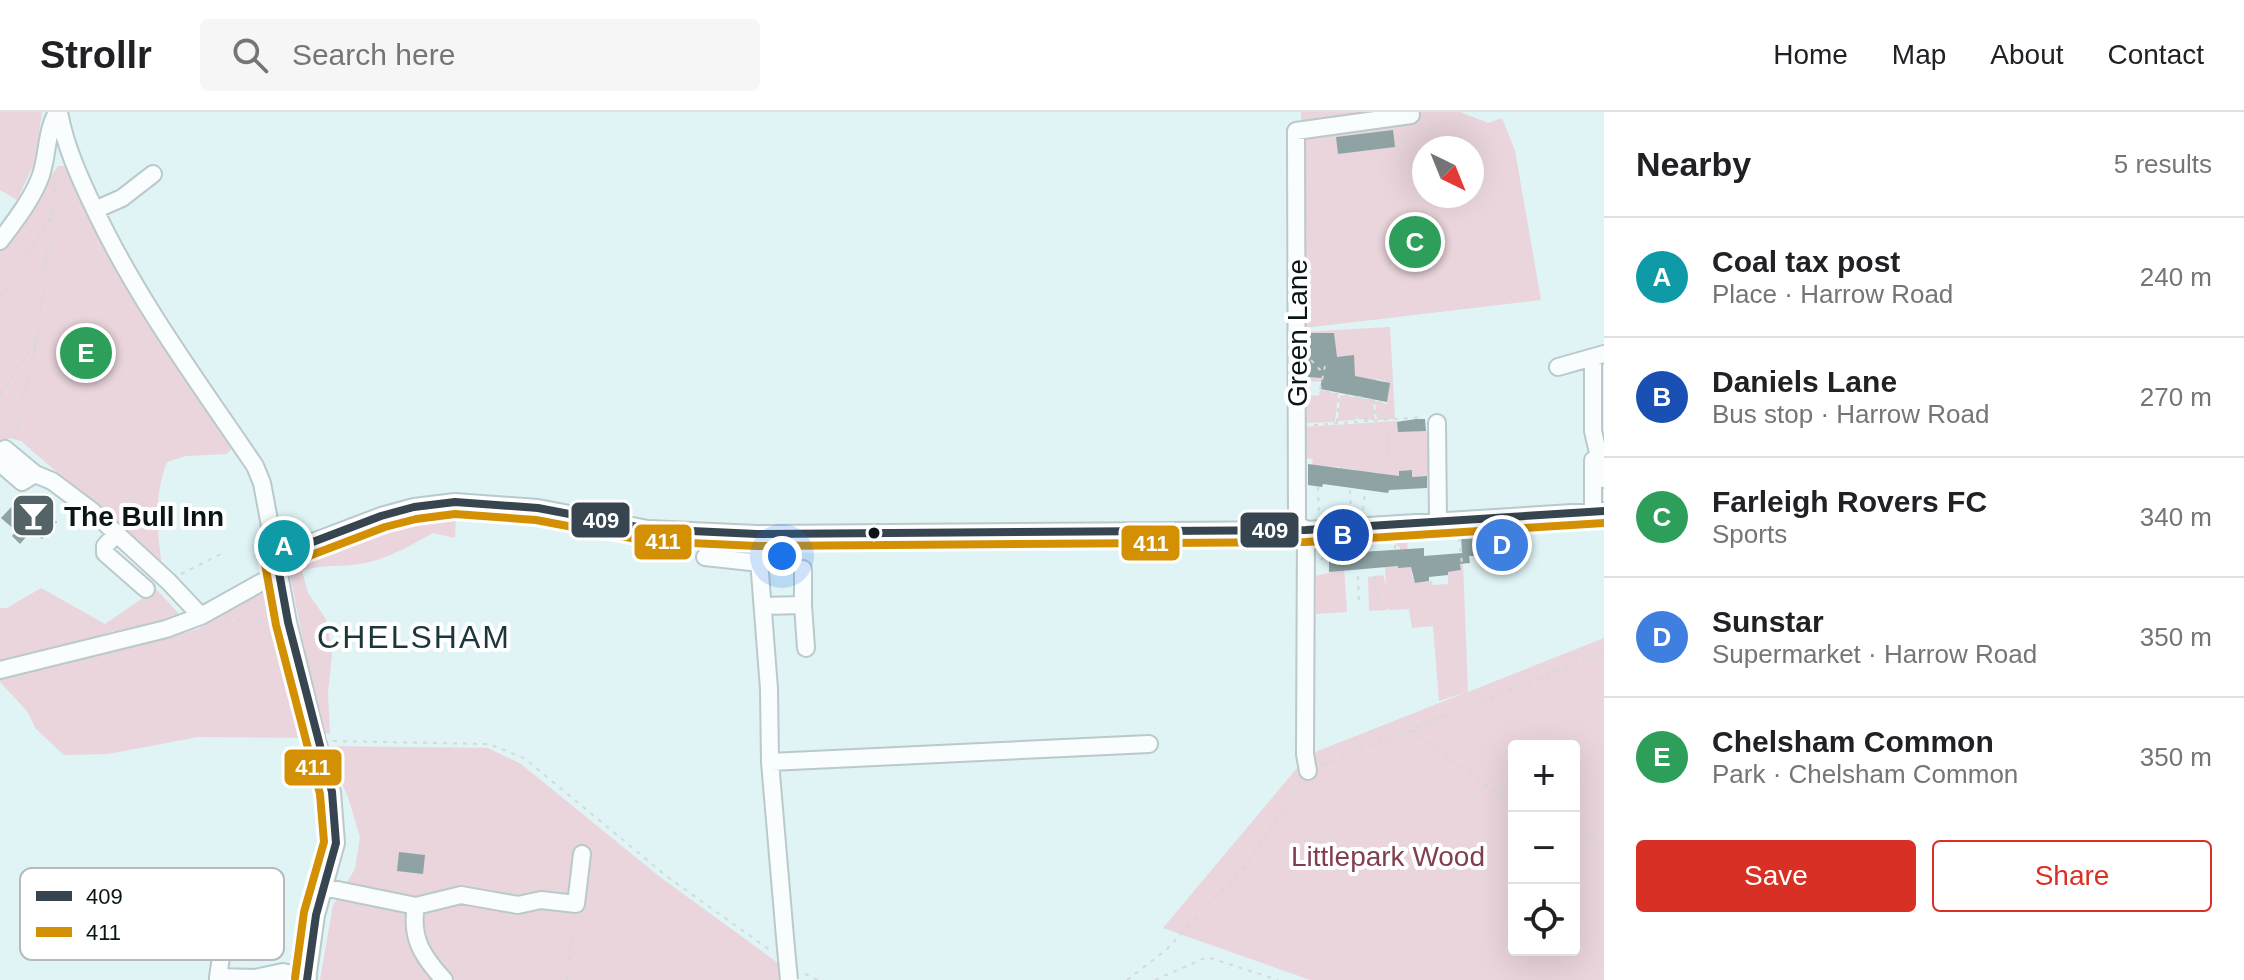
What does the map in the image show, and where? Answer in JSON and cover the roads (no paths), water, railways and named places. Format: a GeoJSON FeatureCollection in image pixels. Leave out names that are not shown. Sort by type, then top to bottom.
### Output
{"type":"FeatureCollection","features":[{"type":"Feature","properties":{"kind":"street"},"geometry":{"type":"LineString","coordinates":[[58,112],[111,245],[166,335],[255,466],[270,513],[286,623],[332,792],[336,843],[316,915],[307,979],[283,972],[255,978],[218,978]]}},
{"type":"Feature","properties":{"kind":"street"},"geometry":{"type":"LineString","coordinates":[[0,241],[41,175],[49,132],[58,112]]}},
{"type":"Feature","properties":{"kind":"street","name":"Green Lane"},"geometry":{"type":"LineString","coordinates":[[1306,530],[1297,524],[1296,131],[1411,115]]}},
{"type":"Feature","properties":{"kind":"street"},"geometry":{"type":"LineString","coordinates":[[95,210],[122,198],[153,174]]}},
{"type":"Feature","properties":{"kind":"street"},"geometry":{"type":"LineString","coordinates":[[276,556],[381,516],[414,507],[455,502],[538,508],[648,529],[757,534],[1306,530],[1598,512],[1593,431],[1599,356],[1558,367]]}},
{"type":"Feature","properties":{"kind":"street"},"geometry":{"type":"LineString","coordinates":[[1437,423],[1438,522]]}},
{"type":"Feature","properties":{"kind":"street"},"geometry":{"type":"LineString","coordinates":[[1593,431],[1604,479]]}},
{"type":"Feature","properties":{"kind":"street"},"geometry":{"type":"LineString","coordinates":[[2,454],[52,481],[117,533],[201,616]]}},
{"type":"Feature","properties":{"kind":"street"},"geometry":{"type":"LineString","coordinates":[[1306,530],[1305,754],[1308,771]]}},
{"type":"Feature","properties":{"kind":"street"},"geometry":{"type":"LineString","coordinates":[[117,533],[105,546],[105,553],[146,589]]}},
{"type":"Feature","properties":{"kind":"street"},"geometry":{"type":"LineString","coordinates":[[757,534],[779,950],[792,974]]}},
{"type":"Feature","properties":{"kind":"street"},"geometry":{"type":"LineString","coordinates":[[705,557],[760,563]]}},
{"type":"Feature","properties":{"kind":"street"},"geometry":{"type":"LineString","coordinates":[[803,569],[806,648]]}},
{"type":"Feature","properties":{"kind":"street"},"geometry":{"type":"LineString","coordinates":[[0,670],[166,629],[201,616],[278,573]]}},
{"type":"Feature","properties":{"kind":"street"},"geometry":{"type":"LineString","coordinates":[[763,606],[803,605]]}},
{"type":"Feature","properties":{"kind":"street"},"geometry":{"type":"LineString","coordinates":[[770,762],[1149,744]]}},
{"type":"Feature","properties":{"kind":"street"},"geometry":{"type":"LineString","coordinates":[[323,887],[416,906],[461,895],[518,905],[541,900],[576,904],[582,854]]}},
{"type":"Feature","properties":{"kind":"street"},"geometry":{"type":"LineString","coordinates":[[416,906],[413,923],[418,946],[444,980]]}},
{"type":"Feature","properties":{"kind":"place","name":"Farleigh Rovers FC"},"geometry":{"type":"Point","coordinates":[1415,242]}},
{"type":"Feature","properties":{"kind":"place","name":"Chelsham Common"},"geometry":{"type":"Point","coordinates":[86,353]}},
{"type":"Feature","properties":{"kind":"place","name":"The Bull Inn"},"geometry":{"type":"Point","coordinates":[33,516]}},
{"type":"Feature","properties":{"kind":"place","name":"Daniels Lane"},"geometry":{"type":"Point","coordinates":[1343,535]}},
{"type":"Feature","properties":{"kind":"place","name":"Sunstar"},"geometry":{"type":"Point","coordinates":[1502,545]}},
{"type":"Feature","properties":{"kind":"place","name":"Coal tax post"},"geometry":{"type":"Point","coordinates":[284,546]}},
{"type":"Feature","properties":{"kind":"district","name":"CHELSHAM"},"geometry":{"type":"Point","coordinates":[414,637]}},
{"type":"Feature","properties":{"kind":"park label","name":"Littlepark Wood"},"geometry":{"type":"Point","coordinates":[1388,856]}}]}
